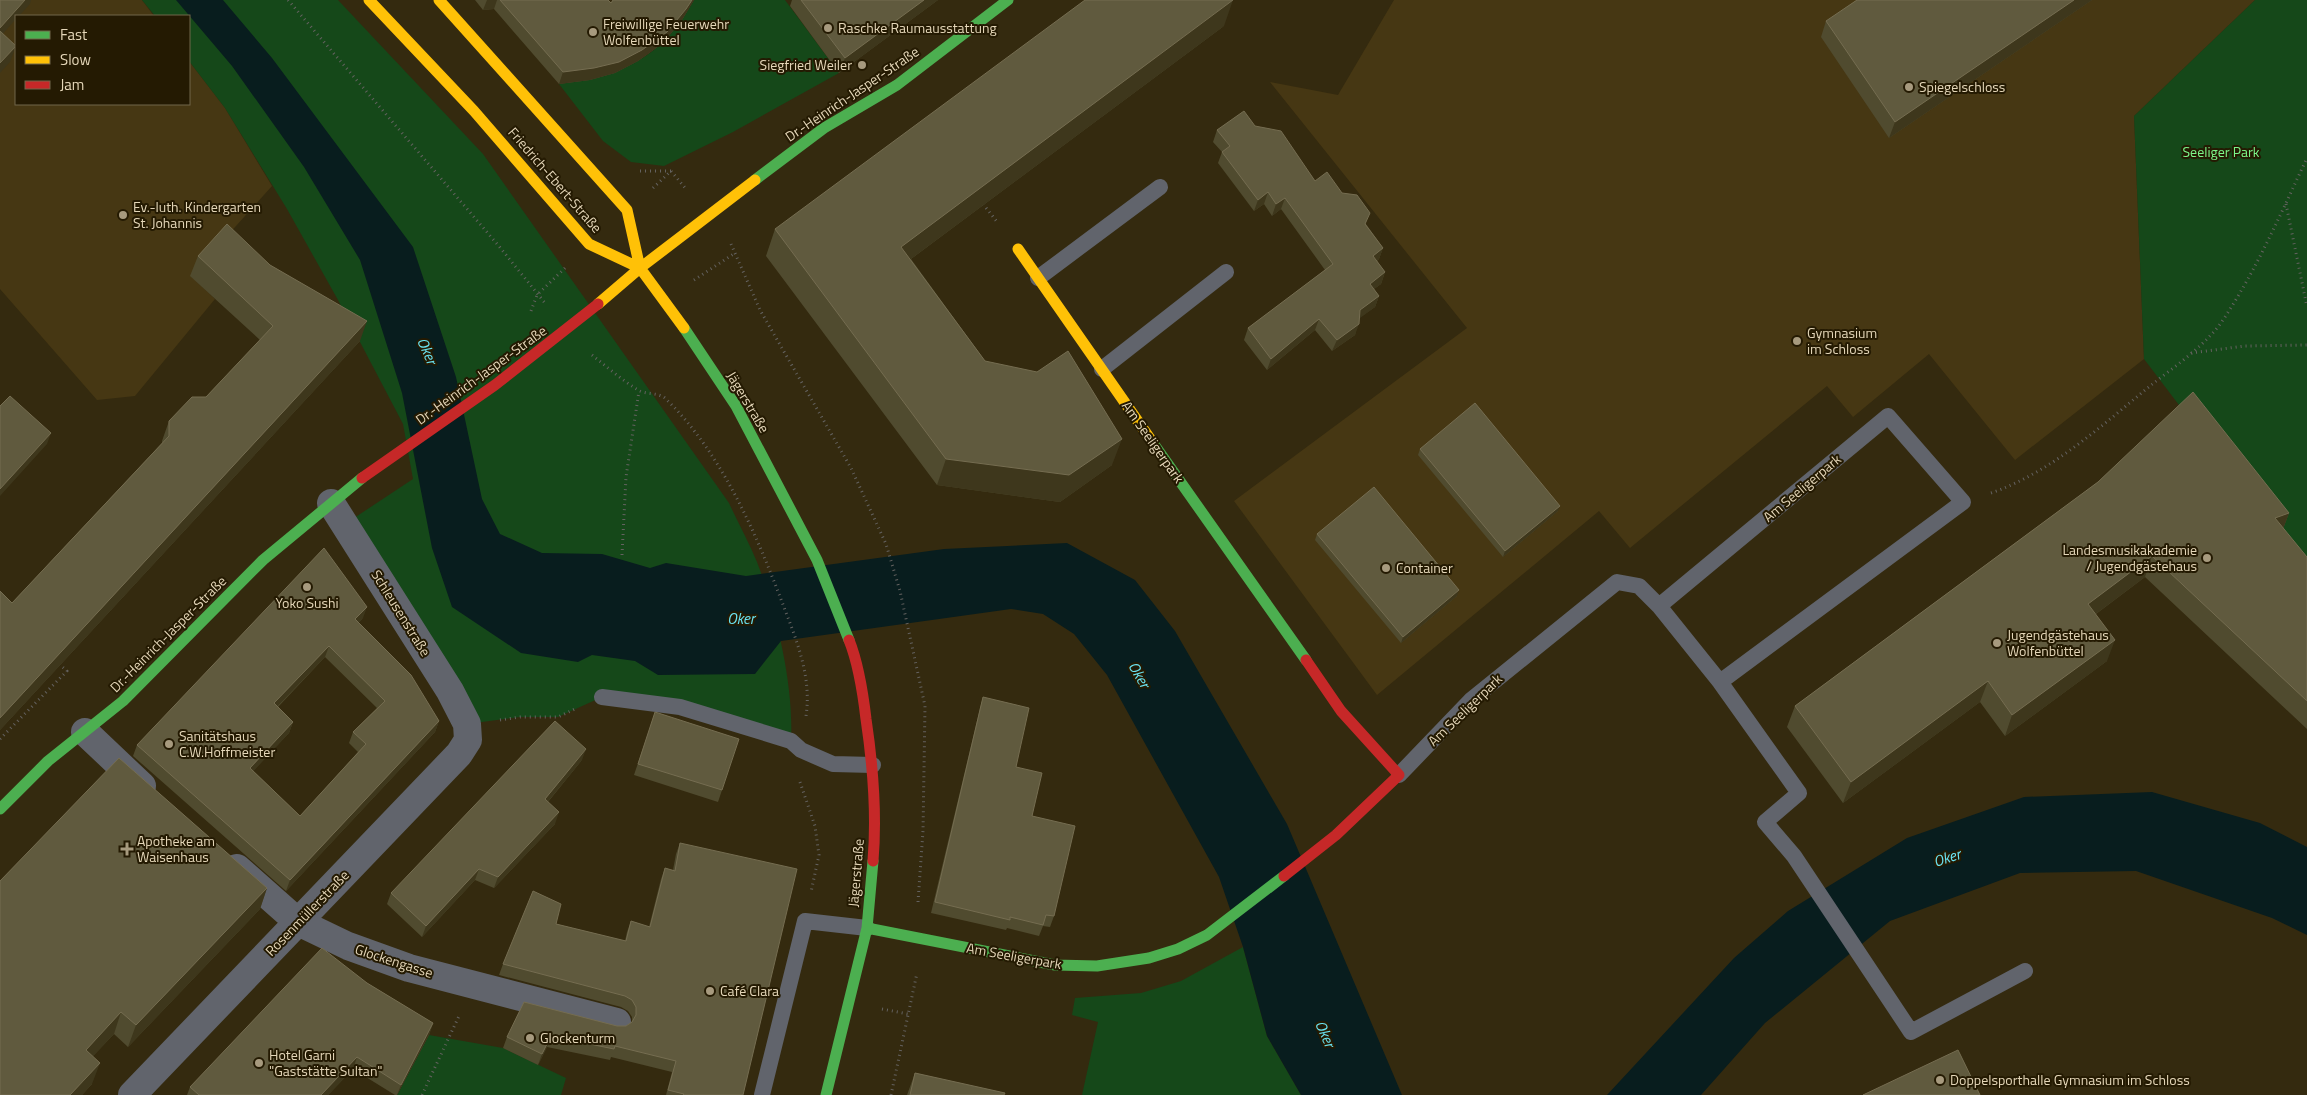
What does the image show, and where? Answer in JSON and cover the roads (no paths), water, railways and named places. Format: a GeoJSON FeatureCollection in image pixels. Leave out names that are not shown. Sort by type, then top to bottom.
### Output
{"type":"FeatureCollection","features":[{"type":"Feature","properties":{"kind":"street","name":"Friedrich-Ebert-Straße"},"geometry":{"type":"LineString","coordinates":[[369,0],[474,111],[589,244],[640,268]]}},
{"type":"Feature","properties":{"kind":"street"},"geometry":{"type":"LineString","coordinates":[[439,0],[627,210],[640,268]]}},
{"type":"Feature","properties":{"kind":"street","name":"Dr.-Heinrich-Jasper-Straße"},"geometry":{"type":"LineString","coordinates":[[0,809],[48,761],[123,702],[264,560],[331,503],[402,450],[495,385],[569,328],[640,268],[824,128],[897,85],[1008,0]]}},
{"type":"Feature","properties":{"kind":"street","name":"Am Seeligerpark"},"geometry":{"type":"LineString","coordinates":[[867,928],[1054,965],[1098,966],[1149,958],[1178,949],[1207,935],[1336,835],[1399,775],[1341,711],[1018,249]]}},
{"type":"Feature","properties":{"kind":"street","name":"Jägerstraße"},"geometry":{"type":"LineString","coordinates":[[640,268],[665,300],[736,406],[817,560],[853,651],[863,695],[873,765],[875,833],[867,928],[826,1095]]}},
{"type":"Feature","properties":{"kind":"street","name":"Schleusenstraße"},"geometry":{"type":"LineString","coordinates":[[331,503],[450,692],[467,724]]}},
{"type":"Feature","properties":{"kind":"street","name":"Rosenmüllerstraße"},"geometry":{"type":"LineString","coordinates":[[132,1095],[460,754],[468,740],[467,724]]}},
{"type":"Feature","properties":{"kind":"street"},"geometry":{"type":"LineString","coordinates":[[85,732],[112,759],[164,805]]}},
{"type":"Feature","properties":{"kind":"street","name":"Glockengasse"},"geometry":{"type":"LineString","coordinates":[[216,850],[298,922],[348,946],[410,968],[617,1022]]}},
{"type":"Feature","properties":{"kind":"lane"},"geometry":{"type":"LineString","coordinates":[[1038,278],[1160,187]]}},
{"type":"Feature","properties":{"kind":"lane"},"geometry":{"type":"LineString","coordinates":[[1102,369],[1226,272]]}},
{"type":"Feature","properties":{"kind":"lane","name":"Am Seeligerpark"},"geometry":{"type":"LineString","coordinates":[[1399,775],[1471,700],[1617,582],[1639,586],[1659,606],[1888,416],[1962,502],[1720,682]]}},
{"type":"Feature","properties":{"kind":"lane"},"geometry":{"type":"LineString","coordinates":[[1659,606],[1720,682],[1799,793],[1764,822],[1794,856],[1872,970],[1911,1032],[2025,971]]}},
{"type":"Feature","properties":{"kind":"lane"},"geometry":{"type":"LineString","coordinates":[[602,697],[680,706],[791,741],[801,750],[833,764],[873,765]]}},
{"type":"Feature","properties":{"kind":"lane"},"geometry":{"type":"LineString","coordinates":[[762,1095],[805,920],[867,928]]}},
{"type":"Feature","properties":{"kind":"water","name":"Oker"},"geometry":{"type":"Polygon","coordinates":[[[176,0],[223,0],[272,58],[413,247],[456,377],[482,499],[500,534],[542,553],[602,554],[650,568],[666,563],[746,576],[944,549],[1067,543],[1135,580],[1175,631],[1287,824],[1402,1095],[1301,1095],[1267,1036],[1243,947],[1219,877],[1107,675],[1074,634],[1043,614],[1011,609],[781,641],[755,674],[658,675],[635,661],[592,655],[578,662],[521,653],[452,607],[432,548],[402,393],[360,260],[304,167],[232,66],[176,0]]]}},
{"type":"Feature","properties":{"kind":"water","name":"Oker"},"geometry":{"type":"Polygon","coordinates":[[[2152,792],[2260,823],[2307,847],[2307,935],[2272,918],[2136,871],[2020,873],[1890,921],[1765,1023],[1701,1095],[1607,1095],[1734,958],[1788,911],[1907,838],[2024,797],[2152,792]]]}},
{"type":"Feature","properties":{"kind":"place","name":"Raschke Raumausstattung"},"geometry":{"type":"Point","coordinates":[828,28]}},
{"type":"Feature","properties":{"kind":"place","name":"Freiwillige Feuerwehr Wolfenbüttel"},"geometry":{"type":"Point","coordinates":[593,32]}},
{"type":"Feature","properties":{"kind":"place","name":"Siegfried Weiler"},"geometry":{"type":"Point","coordinates":[862,65]}},
{"type":"Feature","properties":{"kind":"place","name":"Spiegelschloss"},"geometry":{"type":"Point","coordinates":[1909,87]}},
{"type":"Feature","properties":{"kind":"place","name":"Ev.-luth. Kindergarten St. Johannis"},"geometry":{"type":"Point","coordinates":[123,215]}},
{"type":"Feature","properties":{"kind":"place","name":"Gymnasium im Schloss"},"geometry":{"type":"Point","coordinates":[1797,341]}},
{"type":"Feature","properties":{"kind":"place","name":"Landesmusikakademie / Jugendgästehaus"},"geometry":{"type":"Point","coordinates":[2207,558]}},
{"type":"Feature","properties":{"kind":"place","name":"Container"},"geometry":{"type":"Point","coordinates":[1386,568]}},
{"type":"Feature","properties":{"kind":"place","name":"Yoko Sushi"},"geometry":{"type":"Point","coordinates":[307,587]}},
{"type":"Feature","properties":{"kind":"place","name":"Jugendgästehaus Wolfenbüttel"},"geometry":{"type":"Point","coordinates":[1997,643]}},
{"type":"Feature","properties":{"kind":"place","name":"Sanitätshaus C.W.Hoffmeister"},"geometry":{"type":"Point","coordinates":[169,744]}},
{"type":"Feature","properties":{"kind":"place","name":"Apotheke am Waisenhaus"},"geometry":{"type":"Point","coordinates":[127,849]}},
{"type":"Feature","properties":{"kind":"place","name":"Café Clara"},"geometry":{"type":"Point","coordinates":[710,991]}},
{"type":"Feature","properties":{"kind":"place","name":"Glockenturm"},"geometry":{"type":"Point","coordinates":[530,1038]}},
{"type":"Feature","properties":{"kind":"place","name":"Hotel Garni \"Gaststätte Sultan\""},"geometry":{"type":"Point","coordinates":[259,1063]}},
{"type":"Feature","properties":{"kind":"place","name":"Doppelsporthalle Gymnasium im Schloss"},"geometry":{"type":"Point","coordinates":[1940,1080]}},
{"type":"Feature","properties":{"kind":"park label","name":"Seeliger Park"},"geometry":{"type":"Point","coordinates":[2221,152]}}]}
